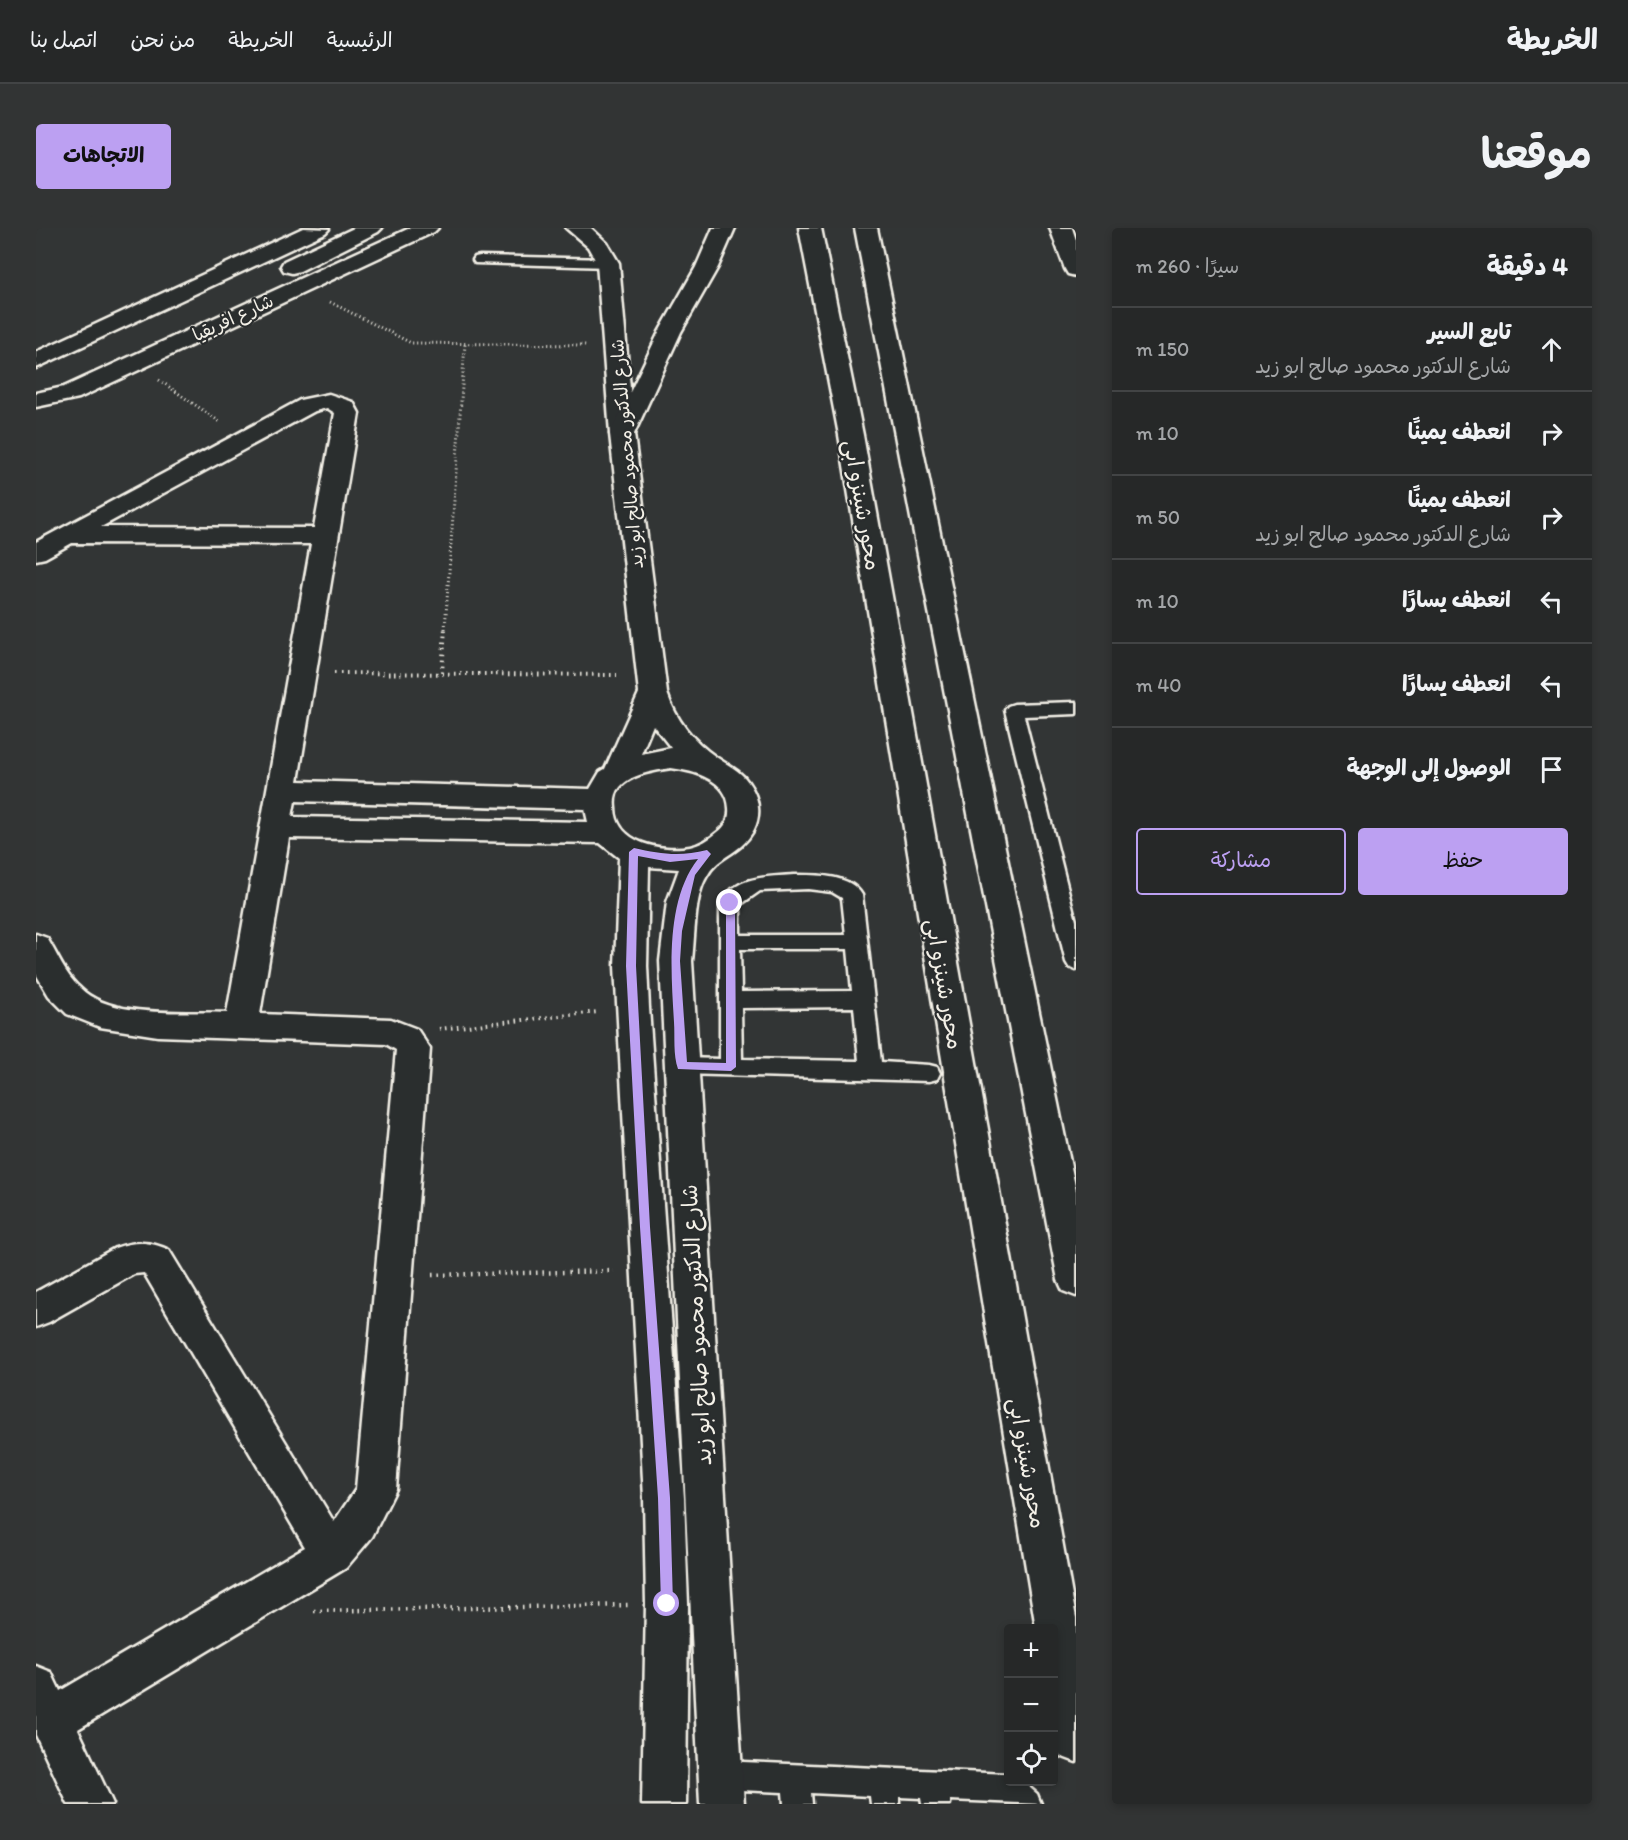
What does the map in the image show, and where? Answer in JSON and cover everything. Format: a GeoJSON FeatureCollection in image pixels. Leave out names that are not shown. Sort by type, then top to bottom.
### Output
{"type":"FeatureCollection","features":[{"type":"Feature","properties":{"kind":"street"},"geometry":{"type":"LineString","coordinates":[[196,263],[271,228]]}},
{"type":"Feature","properties":{"kind":"street"},"geometry":{"type":"LineString","coordinates":[[36,361],[320,228]]}},
{"type":"Feature","properties":{"kind":"street"},"geometry":{"type":"LineString","coordinates":[[274,275],[371,228]]}},
{"type":"Feature","properties":{"kind":"street","name":"شارع افريقيا"},"geometry":{"type":"LineString","coordinates":[[36,400],[71,393],[427,228]]}},
{"type":"Feature","properties":{"kind":"street"},"geometry":{"type":"LineString","coordinates":[[577,228],[602,249],[608,263]]}},
{"type":"Feature","properties":{"kind":"street"},"geometry":{"type":"LineString","coordinates":[[622,434],[670,332],[706,267],[724,228]]}},
{"type":"Feature","properties":{"kind":"street","name":"محور شينزو ابى"},"geometry":{"type":"LineString","coordinates":[[810,228],[855,458],[1076,1740]]}},
{"type":"Feature","properties":{"kind":"street"},"geometry":{"type":"LineString","coordinates":[[866,228],[1076,1280]]}},
{"type":"Feature","properties":{"kind":"street"},"geometry":{"type":"LineString","coordinates":[[1061,228],[1076,269]]}},
{"type":"Feature","properties":{"kind":"street","name":"شارع الدكتور محمود صالح ابو زيد"},"geometry":{"type":"LineString","coordinates":[[608,263],[622,434],[651,684],[657,708],[677,739],[708,766]]}},
{"type":"Feature","properties":{"kind":"street"},"geometry":{"type":"LineString","coordinates":[[36,389],[220,301]]}},
{"type":"Feature","properties":{"kind":"street"},"geometry":{"type":"LineString","coordinates":[[36,552],[318,402],[329,401],[345,407],[347,413],[241,1026]]}},
{"type":"Feature","properties":{"kind":"street"},"geometry":{"type":"LineString","coordinates":[[66,535],[326,536]]}},
{"type":"Feature","properties":{"kind":"street"},"geometry":{"type":"LineString","coordinates":[[618,772],[651,684]]}},
{"type":"Feature","properties":{"kind":"street"},"geometry":{"type":"LineString","coordinates":[[276,827],[621,842],[670,859],[707,854],[721,847],[741,828],[745,816],[745,804],[733,782],[708,766],[681,759],[652,759],[634,764],[618,772],[605,784],[598,799],[598,816],[621,842]]}},
{"type":"Feature","properties":{"kind":"street"},"geometry":{"type":"LineString","coordinates":[[283,791],[598,799]]}},
{"type":"Feature","properties":{"kind":"street","name":"شارع الدكتور محمود صالح ابو زيد"},"geometry":{"type":"LineString","coordinates":[[621,842],[631,966],[648,1270],[664,1498],[667,1604],[664,1804]]}},
{"type":"Feature","properties":{"kind":"street","name":"شارع الدكتور محمود صالح ابو زيد"},"geometry":{"type":"LineString","coordinates":[[707,854],[691,874],[678,931],[676,961],[721,1790]]}},
{"type":"Feature","properties":{"kind":"street"},"geometry":{"type":"LineString","coordinates":[[36,946],[69,998],[96,1014],[124,1020],[399,1033],[409,1040],[413,1049],[396,1276],[376,1489],[371,1503],[354,1530],[331,1554],[44,1703],[90,1804]]}},
{"type":"Feature","properties":{"kind":"street"},"geometry":{"type":"LineString","coordinates":[[36,1311],[128,1259],[148,1257],[156,1262],[331,1554]]}},
{"type":"Feature","properties":{"kind":"lane"},"geometry":{"type":"LineString","coordinates":[[480,260],[608,263]]}},
{"type":"Feature","properties":{"kind":"lane"},"geometry":{"type":"LineString","coordinates":[[1076,708],[1014,710],[1076,962]]}},
{"type":"Feature","properties":{"kind":"lane"},"geometry":{"type":"LineString","coordinates":[[731,1067],[730,903],[746,889],[758,884],[832,884],[844,888],[852,895],[871,1070]]}},
{"type":"Feature","properties":{"kind":"lane"},"geometry":{"type":"LineString","coordinates":[[731,942],[857,942]]}},
{"type":"Feature","properties":{"kind":"lane"},"geometry":{"type":"LineString","coordinates":[[732,1000],[864,999]]}},
{"type":"Feature","properties":{"kind":"lane"},"geometry":{"type":"LineString","coordinates":[[682,1066],[928,1073]]}},
{"type":"Feature","properties":{"kind":"lane"},"geometry":{"type":"LineString","coordinates":[[721,1790],[988,1796],[1009,1788],[1027,1804]]}},
{"type":"Feature","properties":{"kind":"path"},"geometry":{"type":"LineString","coordinates":[[300,287],[411,343],[616,346]]}},
{"type":"Feature","properties":{"kind":"path"},"geometry":{"type":"LineString","coordinates":[[442,673],[465,344]]}},
{"type":"Feature","properties":{"kind":"path"},"geometry":{"type":"LineString","coordinates":[[135,364],[245,439]]}},
{"type":"Feature","properties":{"kind":"path"},"geometry":{"type":"LineString","coordinates":[[303,673],[442,673],[651,684]]}},
{"type":"Feature","properties":{"kind":"path"},"geometry":{"type":"LineString","coordinates":[[399,1033],[633,1008]]}},
{"type":"Feature","properties":{"kind":"path"},"geometry":{"type":"LineString","coordinates":[[396,1276],[648,1270]]}},
{"type":"Feature","properties":{"kind":"path"},"geometry":{"type":"LineString","coordinates":[[303,1612],[667,1604]]}},
{"type":"Feature","properties":{"kind":"route"},"geometry":{"type":"LineString","coordinates":[[667,1604],[664,1498],[645,1227],[631,966],[634,852],[670,859],[707,854],[691,874],[678,931],[676,961],[682,1066],[731,1067],[730,903]]}}]}
